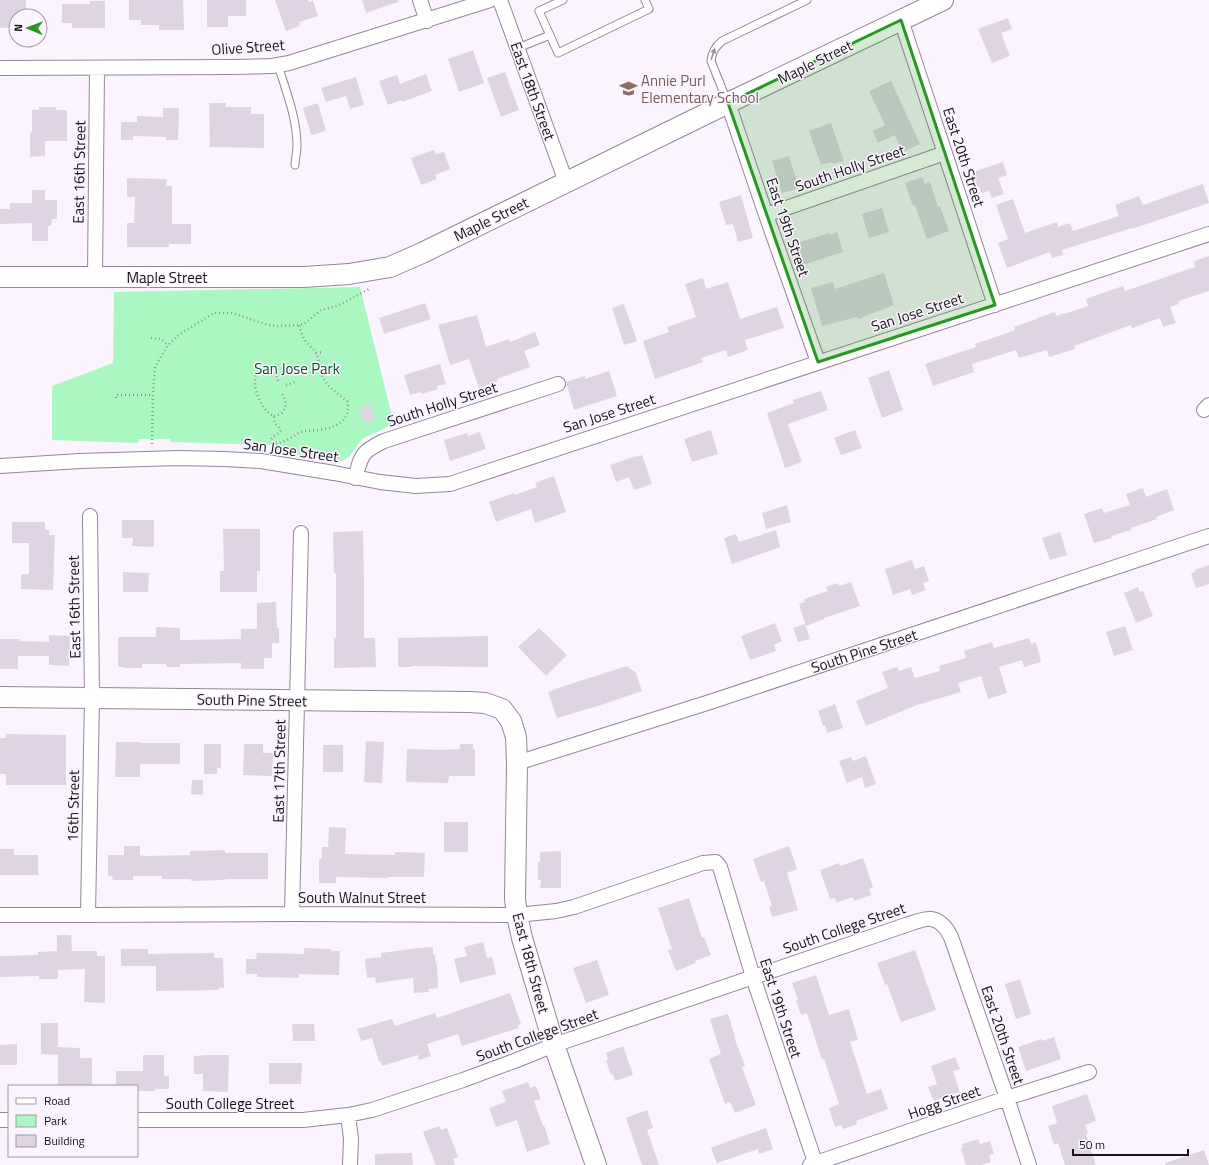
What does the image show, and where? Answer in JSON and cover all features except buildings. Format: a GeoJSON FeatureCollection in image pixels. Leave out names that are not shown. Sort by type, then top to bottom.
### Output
{"type":"FeatureCollection","features":[{"type":"Feature","properties":{"kind":"street"},"geometry":{"type":"LineString","coordinates":[[420,0],[427,20]]}},
{"type":"Feature","properties":{"kind":"street","name":"Olive Street"},"geometry":{"type":"LineString","coordinates":[[0,68],[232,67],[278,65],[289,63],[490,0]]}},
{"type":"Feature","properties":{"kind":"street","name":"East 18th Street"},"geometry":{"type":"LineString","coordinates":[[500,0],[566,182]]}},
{"type":"Feature","properties":{"kind":"street","name":"Maple Street"},"geometry":{"type":"LineString","coordinates":[[0,277],[95,278],[304,276],[349,274],[390,267],[422,253],[728,103],[943,0]]}},
{"type":"Feature","properties":{"kind":"street","name":"East 20th Street"},"geometry":{"type":"LineString","coordinates":[[901,20],[995,305]]}},
{"type":"Feature","properties":{"kind":"street","name":"East 16th Street"},"geometry":{"type":"LineString","coordinates":[[95,278],[98,68]]}},
{"type":"Feature","properties":{"kind":"street","name":"East 19th Street"},"geometry":{"type":"LineString","coordinates":[[728,103],[818,362]]}},
{"type":"Feature","properties":{"kind":"street","name":"South Holly Street"},"geometry":{"type":"LineString","coordinates":[[766,215],[945,153]]}},
{"type":"Feature","properties":{"kind":"street","name":"San Jose Street"},"geometry":{"type":"LineString","coordinates":[[0,466],[80,461],[224,459],[261,461],[355,478],[416,486],[450,484],[1209,234]]}},
{"type":"Feature","properties":{"kind":"street","name":"South Holly Street"},"geometry":{"type":"LineString","coordinates":[[355,478],[362,457],[369,449],[384,442],[558,384]]}},
{"type":"Feature","properties":{"kind":"street","name":"East 16th Street"},"geometry":{"type":"LineString","coordinates":[[90,516],[92,698]]}},
{"type":"Feature","properties":{"kind":"street","name":"East 17th Street"},"geometry":{"type":"LineString","coordinates":[[292,914],[301,533]]}},
{"type":"Feature","properties":{"kind":"street","name":"South Pine Street"},"geometry":{"type":"LineString","coordinates":[[517,763],[725,697],[1209,536]]}},
{"type":"Feature","properties":{"kind":"street","name":"South Pine Street"},"geometry":{"type":"LineString","coordinates":[[0,697],[470,702],[485,703],[502,709]]}},
{"type":"Feature","properties":{"kind":"street","name":"16th Street"},"geometry":{"type":"LineString","coordinates":[[88,915],[92,698]]}},
{"type":"Feature","properties":{"kind":"street","name":"East 18th Street"},"geometry":{"type":"LineString","coordinates":[[502,709],[511,721],[516,737],[515,899],[517,915],[522,938],[554,1045],[596,1165]]}},
{"type":"Feature","properties":{"kind":"street","name":"East 19th Street"},"geometry":{"type":"LineString","coordinates":[[716,862],[720,867],[753,977],[814,1164]]}},
{"type":"Feature","properties":{"kind":"street","name":"South Walnut Street"},"geometry":{"type":"LineString","coordinates":[[0,915],[517,915],[556,911],[574,907],[703,863],[716,862]]}},
{"type":"Feature","properties":{"kind":"street","name":"South College Street"},"geometry":{"type":"LineString","coordinates":[[138,1120],[303,1120],[348,1115],[372,1110],[463,1080],[554,1045],[916,922],[930,918],[938,921]]}},
{"type":"Feature","properties":{"kind":"street","name":"East 20th Street"},"geometry":{"type":"LineString","coordinates":[[938,921],[947,928],[951,937],[1029,1165]]}},
{"type":"Feature","properties":{"kind":"street","name":"Hogg Street"},"geometry":{"type":"LineString","coordinates":[[814,1164],[1007,1098],[1089,1072]]}},
{"type":"Feature","properties":{"kind":"street"},"geometry":{"type":"LineString","coordinates":[[348,1115],[351,1139],[350,1165]]}},
{"type":"Feature","properties":{"kind":"lane"},"geometry":{"type":"LineString","coordinates":[[563,0],[539,12],[558,53],[649,9],[644,0]]}},
{"type":"Feature","properties":{"kind":"lane"},"geometry":{"type":"LineString","coordinates":[[728,103],[711,61],[715,48],[722,41],[807,0]]}},
{"type":"Feature","properties":{"kind":"lane"},"geometry":{"type":"LineString","coordinates":[[518,48],[550,35]]}},
{"type":"Feature","properties":{"kind":"lane"},"geometry":{"type":"LineString","coordinates":[[278,65],[295,124],[297,147],[295,165]]}},
{"type":"Feature","properties":{"kind":"path"},"geometry":{"type":"LineString","coordinates":[[152,459],[155,368],[168,345],[180,334],[214,313],[232,313],[257,322],[278,326],[304,324],[321,310],[337,306],[374,286]]}},
{"type":"Feature","properties":{"kind":"path"},"geometry":{"type":"LineString","coordinates":[[274,416],[276,426],[281,430],[271,440],[275,443],[302,432],[332,427],[342,422],[347,415],[347,400],[322,382],[318,357],[305,340],[299,325]]}},
{"type":"Feature","properties":{"kind":"path"},"geometry":{"type":"LineString","coordinates":[[150,338],[161,339],[168,345]]}},
{"type":"Feature","properties":{"kind":"path"},"geometry":{"type":"LineString","coordinates":[[316,353],[323,352]]}},
{"type":"Feature","properties":{"kind":"path"},"geometry":{"type":"LineString","coordinates":[[278,381],[273,370],[260,370],[256,373],[255,378],[256,391],[262,405],[271,415],[274,416],[281,414],[286,407],[286,402],[282,394]]}},
{"type":"Feature","properties":{"kind":"path"},"geometry":{"type":"LineString","coordinates":[[286,385],[295,382]]}},
{"type":"Feature","properties":{"kind":"path"},"geometry":{"type":"LineString","coordinates":[[116,398],[116,395],[153,395]]}},
{"type":"Feature","properties":{"kind":"highlighted area"},"geometry":{"type":"Polygon","coordinates":[[[901,20],[995,305],[818,362],[728,103],[901,20]]]}},
{"type":"Feature","properties":{"kind":"green space","name":"San Jose Park"},"geometry":{"type":"Polygon","coordinates":[[[360,287],[394,424],[362,439],[349,457],[342,461],[275,452],[276,445],[170,442],[170,439],[139,439],[138,443],[52,440],[52,386],[113,363],[114,292],[360,287]]]}},
{"type":"Feature","properties":{"kind":"place","name":"Annie Purl Elementary School"},"geometry":{"type":"Point","coordinates":[628,89]}}]}
